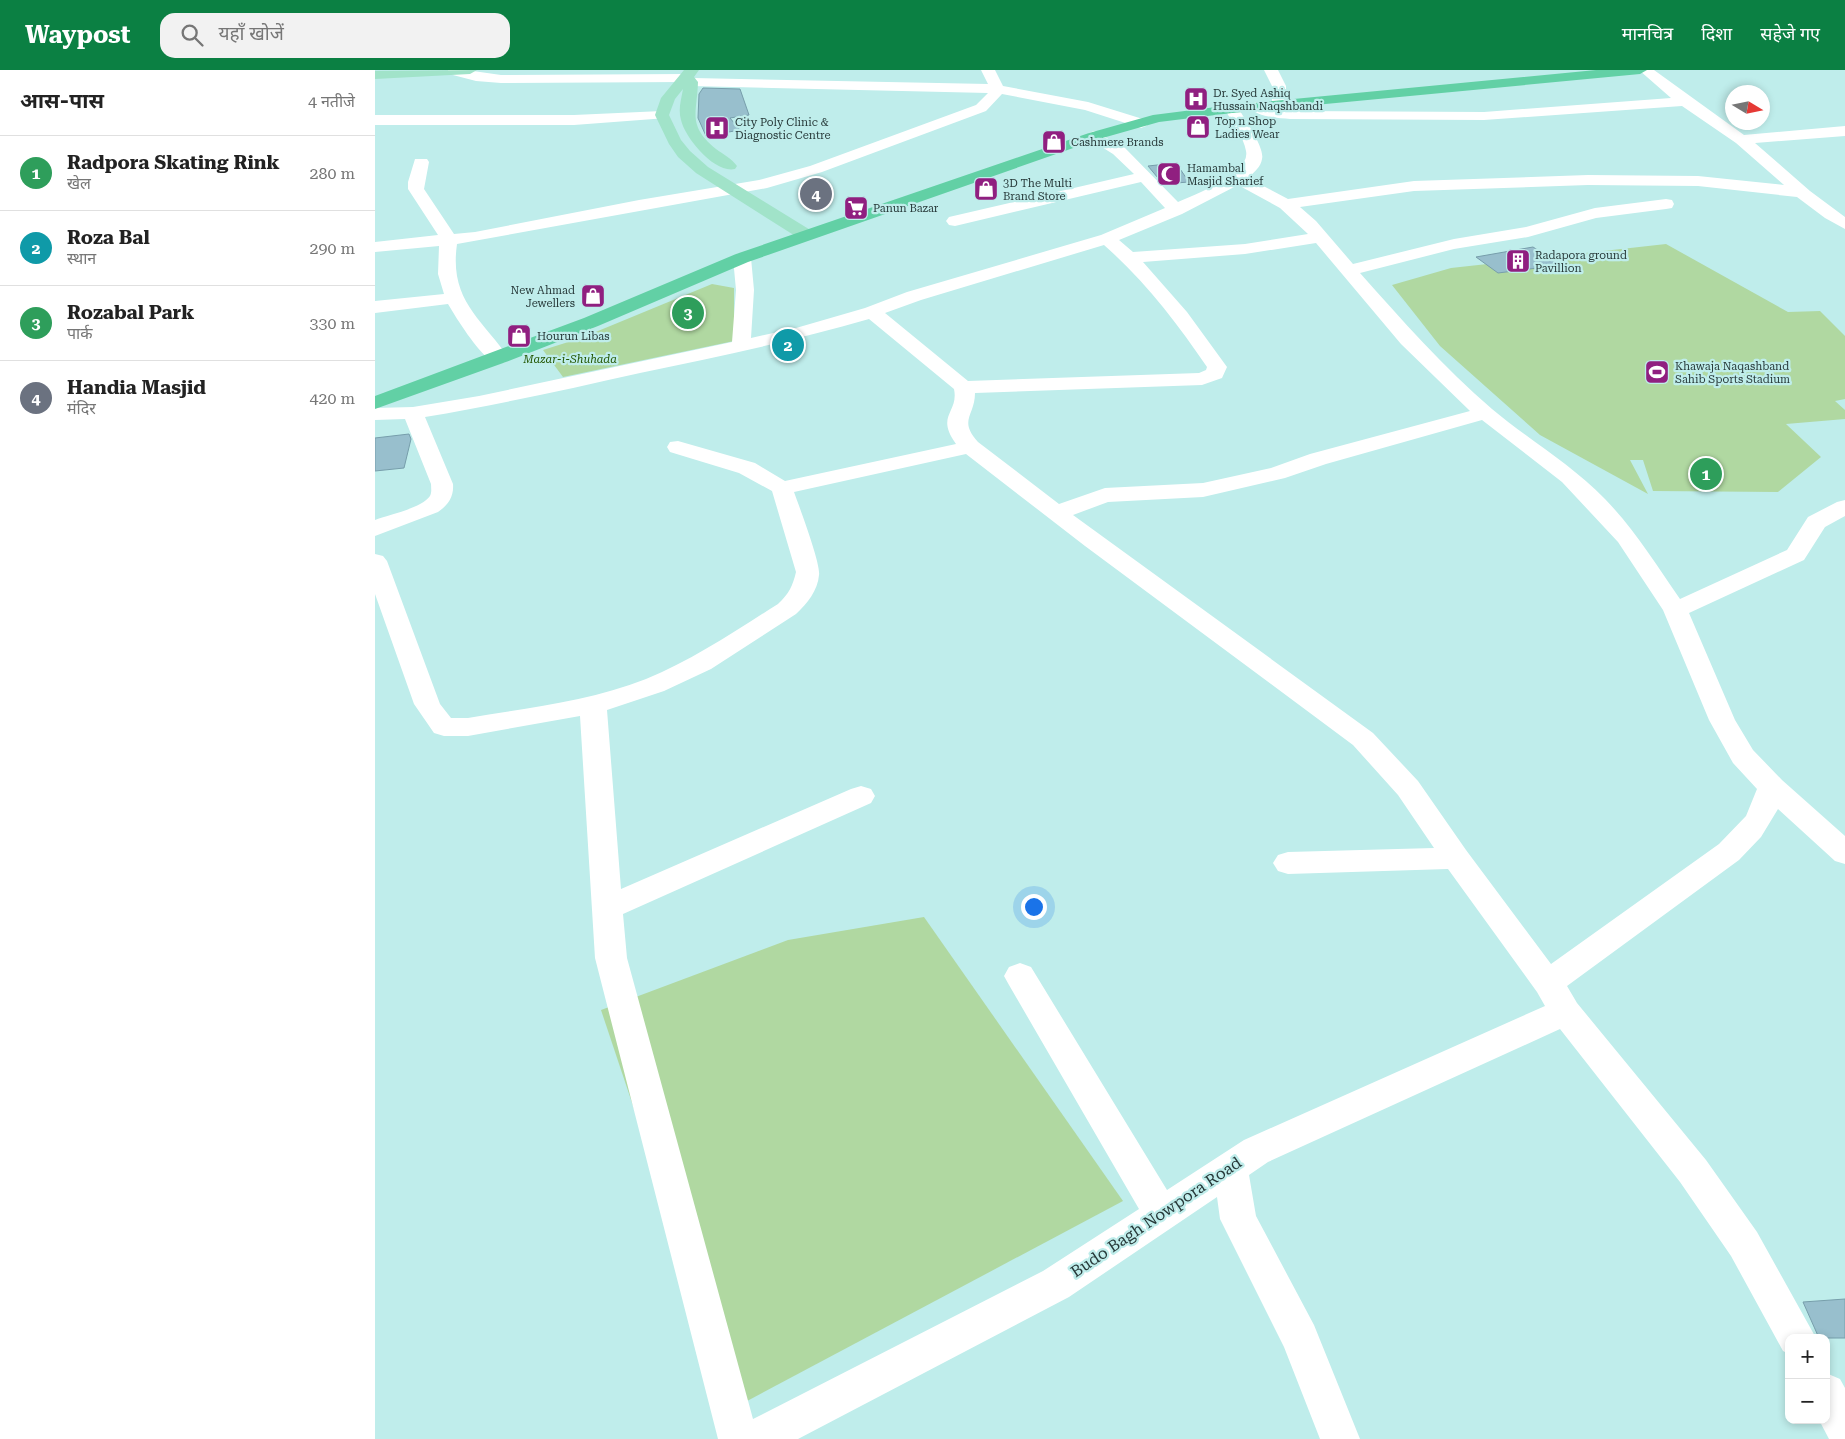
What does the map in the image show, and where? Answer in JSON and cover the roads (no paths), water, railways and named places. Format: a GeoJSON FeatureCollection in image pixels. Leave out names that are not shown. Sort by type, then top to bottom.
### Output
{"type":"FeatureCollection","features":[{"type":"Feature","properties":{"kind":"highway"},"geometry":{"type":"LineString","coordinates":[[375,403],[591,322],[743,258],[826,228],[926,196],[1094,136],[1141,123],[1175,115],[1231,108],[1641,70]]}},
{"type":"Feature","properties":{"kind":"main road"},"geometry":{"type":"LineString","coordinates":[[380,73],[470,70]]}},
{"type":"Feature","properties":{"kind":"main road"},"geometry":{"type":"LineString","coordinates":[[690,77],[676,87],[668,98],[662,115],[673,141],[702,170],[806,235]]}},
{"type":"Feature","properties":{"kind":"main road"},"geometry":{"type":"LineString","coordinates":[[690,77],[687,111],[692,130],[699,141],[728,166],[777,195]]}},
{"type":"Feature","properties":{"kind":"main road"},"geometry":{"type":"LineString","coordinates":[[808,217],[826,228]]}},
{"type":"Feature","properties":{"kind":"street"},"geometry":{"type":"LineString","coordinates":[[988,70],[998,89]]}},
{"type":"Feature","properties":{"kind":"street"},"geometry":{"type":"LineString","coordinates":[[1271,70],[1279,86],[1279,105]]}},
{"type":"Feature","properties":{"kind":"street"},"geometry":{"type":"LineString","coordinates":[[1646,70],[1685,101],[1741,140],[1778,170],[1800,192],[1845,224]]}},
{"type":"Feature","properties":{"kind":"street"},"geometry":{"type":"LineString","coordinates":[[454,71],[476,77],[501,79],[690,77],[998,89],[1088,106],[1141,123]]}},
{"type":"Feature","properties":{"kind":"street"},"geometry":{"type":"LineString","coordinates":[[375,247],[498,233],[639,205],[761,184],[816,169],[972,112],[986,104],[998,89]]}},
{"type":"Feature","properties":{"kind":"street"},"geometry":{"type":"LineString","coordinates":[[1255,106],[1269,112],[1289,115],[1444,117],[1523,114],[1685,101]]}},
{"type":"Feature","properties":{"kind":"street"},"geometry":{"type":"LineString","coordinates":[[375,414],[413,413],[479,402],[800,333],[872,312],[914,296],[1107,239],[1176,210],[1237,179],[1251,166],[1255,158],[1254,149],[1231,108]]}},
{"type":"Feature","properties":{"kind":"street"},"geometry":{"type":"LineString","coordinates":[[375,120],[573,120],[662,115]]}},
{"type":"Feature","properties":{"kind":"street"},"geometry":{"type":"LineString","coordinates":[[1741,140],[1845,131]]}},
{"type":"Feature","properties":{"kind":"street"},"geometry":{"type":"LineString","coordinates":[[1094,136],[1119,151],[1176,210]]}},
{"type":"Feature","properties":{"kind":"street"},"geometry":{"type":"LineString","coordinates":[[421,162],[416,189],[449,239],[445,265],[454,298],[463,314],[499,358]]}},
{"type":"Feature","properties":{"kind":"street"},"geometry":{"type":"LineString","coordinates":[[955,221],[1145,176]]}},
{"type":"Feature","properties":{"kind":"street"},"geometry":{"type":"LineString","coordinates":[[1237,179],[1287,204],[1320,237],[1409,340],[1485,413],[1570,477],[1597,504],[1627,538],[1675,610],[1722,720],[1743,756],[1772,788],[1845,853]]}},
{"type":"Feature","properties":{"kind":"street"},"geometry":{"type":"LineString","coordinates":[[1287,204],[1414,186],[1588,180],[1698,181],[1800,192]]}},
{"type":"Feature","properties":{"kind":"street"},"geometry":{"type":"LineString","coordinates":[[1349,270],[1455,244],[1528,232],[1595,213],[1666,204]]}},
{"type":"Feature","properties":{"kind":"street"},"geometry":{"type":"LineString","coordinates":[[1823,210],[1845,210]]}},
{"type":"Feature","properties":{"kind":"street"},"geometry":{"type":"LineString","coordinates":[[1130,258],[1245,249],[1320,237]]}},
{"type":"Feature","properties":{"kind":"street"},"geometry":{"type":"LineString","coordinates":[[963,387],[1201,378],[1215,374],[1217,368],[1181,314],[1130,258],[1107,239]]}},
{"type":"Feature","properties":{"kind":"street"},"geometry":{"type":"LineString","coordinates":[[741,346],[745,290],[743,258]]}},
{"type":"Feature","properties":{"kind":"street"},"geometry":{"type":"LineString","coordinates":[[375,307],[454,298]]}},
{"type":"Feature","properties":{"kind":"street"},"geometry":{"type":"LineString","coordinates":[[872,312],[963,387],[966,398],[957,426],[970,447],[1056,513],[1363,739],[1408,788],[1556,997],[1693,1171],[1744,1244],[1795,1334]]}},
{"type":"Feature","properties":{"kind":"street"},"geometry":{"type":"LineString","coordinates":[[375,529],[381,525],[424,510],[437,503],[442,495],[442,484],[413,413]]}},
{"type":"Feature","properties":{"kind":"street"},"geometry":{"type":"LineString","coordinates":[[1056,513],[1105,495],[1203,490],[1277,473],[1319,459],[1485,413]]}},
{"type":"Feature","properties":{"kind":"street"},"geometry":{"type":"LineString","coordinates":[[679,447],[747,468],[782,488],[970,447]]}},
{"type":"Feature","properties":{"kind":"street"},"geometry":{"type":"LineString","coordinates":[[375,561],[427,704],[444,727],[468,727],[593,705],[655,685],[702,663],[787,609],[799,599],[806,586],[808,572],[782,488]]}},
{"type":"Feature","properties":{"kind":"street"},"geometry":{"type":"LineString","coordinates":[[1675,610],[1796,555],[1815,522],[1845,507]]}},
{"type":"Feature","properties":{"kind":"street"},"geometry":{"type":"LineString","coordinates":[[593,705],[611,958],[738,1439]]}},
{"type":"Feature","properties":{"kind":"street","name":"Budo Bagh Nowpora Road"},"geometry":{"type":"LineString","coordinates":[[756,1439],[1056,1284],[1256,1151],[1349,1111],[1556,997],[1749,834],[1764,814],[1772,788]]}},
{"type":"Feature","properties":{"kind":"street"},"geometry":{"type":"LineString","coordinates":[[608,908],[861,796]]}},
{"type":"Feature","properties":{"kind":"street"},"geometry":{"type":"LineString","coordinates":[[1288,863],[1456,858]]}},
{"type":"Feature","properties":{"kind":"street"},"geometry":{"type":"LineString","coordinates":[[1020,976],[1161,1213]]}},
{"type":"Feature","properties":{"kind":"street"},"geometry":{"type":"LineString","coordinates":[[1231,1167],[1238,1218],[1300,1338],[1340,1439]]}},
{"type":"Feature","properties":{"kind":"street"},"geometry":{"type":"LineString","coordinates":[[1830,1400],[1845,1428]]}},
{"type":"Feature","properties":{"kind":"place","name":"Dr. Syed Ashiq Hussain Naqshbandi"},"geometry":{"type":"Point","coordinates":[1196,99]}},
{"type":"Feature","properties":{"kind":"place","name":"Top n Shop Ladies Wear"},"geometry":{"type":"Point","coordinates":[1198,127]}},
{"type":"Feature","properties":{"kind":"place","name":"City Poly Clinic & Diagnostic Centre"},"geometry":{"type":"Point","coordinates":[717,128]}},
{"type":"Feature","properties":{"kind":"place","name":"Cashmere Brands"},"geometry":{"type":"Point","coordinates":[1054,142]}},
{"type":"Feature","properties":{"kind":"place","name":"Hamambal Masjid Sharief"},"geometry":{"type":"Point","coordinates":[1169,174]}},
{"type":"Feature","properties":{"kind":"place","name":"3D The Multi Brand Store"},"geometry":{"type":"Point","coordinates":[986,189]}},
{"type":"Feature","properties":{"kind":"place","name":"Handia Masjid"},"geometry":{"type":"Point","coordinates":[816,194]}},
{"type":"Feature","properties":{"kind":"place","name":"Panun Bazar"},"geometry":{"type":"Point","coordinates":[856,208]}},
{"type":"Feature","properties":{"kind":"place","name":"Radapora ground Pavillion"},"geometry":{"type":"Point","coordinates":[1518,261]}},
{"type":"Feature","properties":{"kind":"place","name":"New Ahmad Jewellers"},"geometry":{"type":"Point","coordinates":[593,296]}},
{"type":"Feature","properties":{"kind":"place","name":"Rozabal Park"},"geometry":{"type":"Point","coordinates":[688,313]}},
{"type":"Feature","properties":{"kind":"place","name":"Hourun Libas"},"geometry":{"type":"Point","coordinates":[519,336]}},
{"type":"Feature","properties":{"kind":"place","name":"Roza Bal"},"geometry":{"type":"Point","coordinates":[788,345]}},
{"type":"Feature","properties":{"kind":"place","name":"Khawaja Naqashband Sahib Sports Stadium"},"geometry":{"type":"Point","coordinates":[1657,372]}},
{"type":"Feature","properties":{"kind":"place","name":"Radpora Skating Rink"},"geometry":{"type":"Point","coordinates":[1706,474]}},
{"type":"Feature","properties":{"kind":"park label","name":"Mazar-i-Shuhada"},"geometry":{"type":"Point","coordinates":[570,359]}}]}
